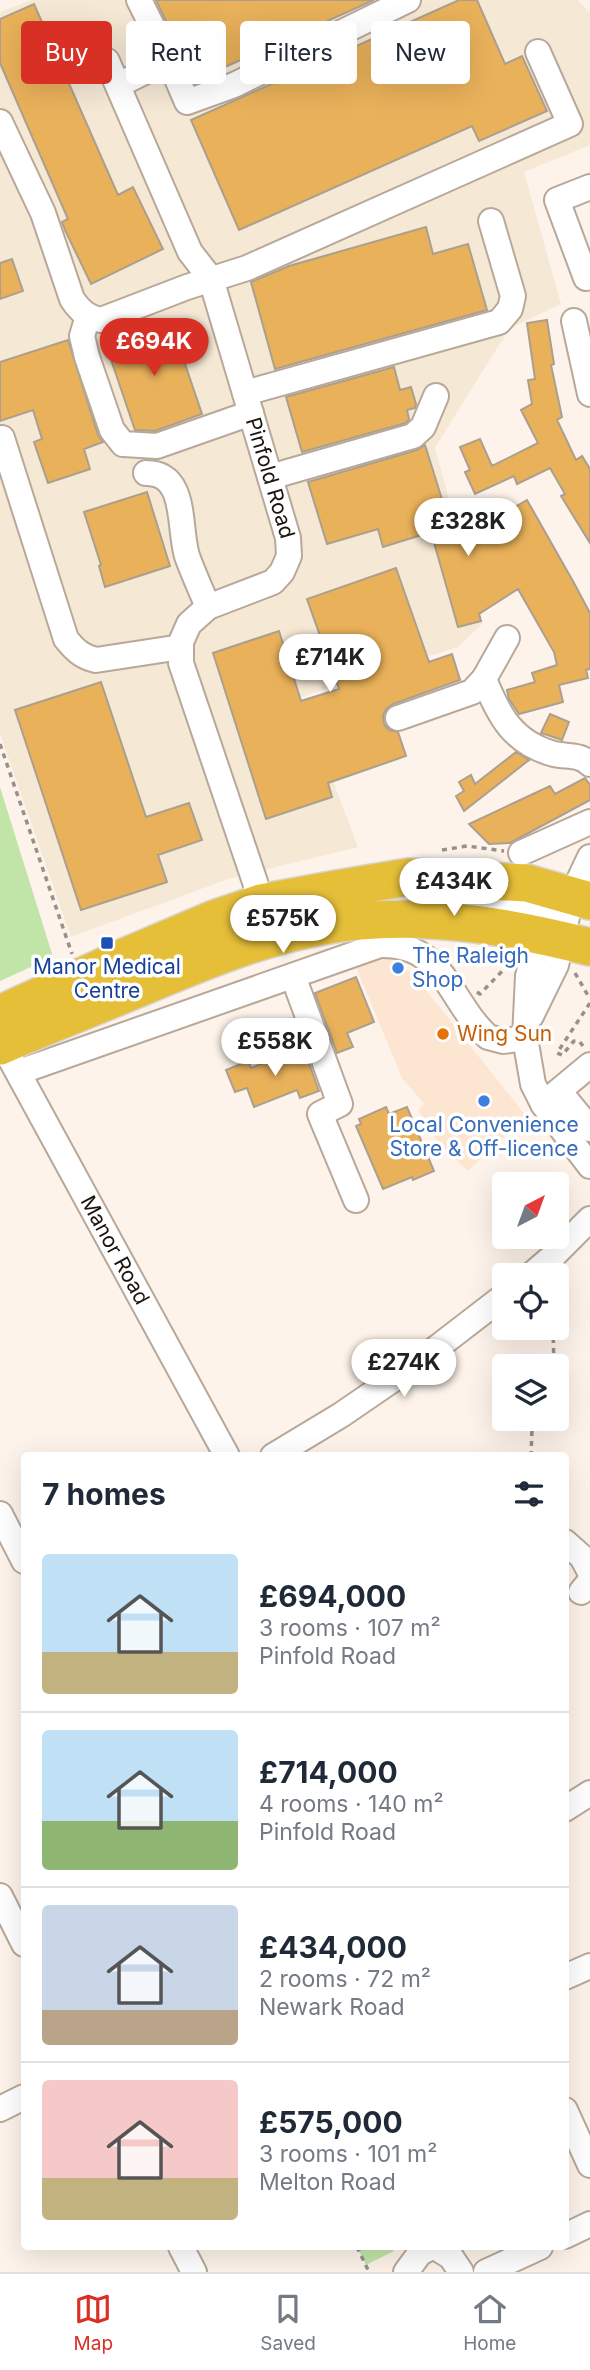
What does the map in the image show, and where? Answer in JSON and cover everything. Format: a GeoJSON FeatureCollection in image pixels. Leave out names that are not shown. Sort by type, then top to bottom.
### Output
{"type":"FeatureCollection","features":[{"type":"Feature","properties":{"kind":"highway"},"geometry":{"type":"LineString","coordinates":[[4,1044],[204,960],[269,938],[320,926],[408,877],[524,868],[572,929]]}},
{"type":"Feature","properties":{"kind":"highway"},"geometry":{"type":"LineString","coordinates":[[4,1044],[162,940],[261,903],[360,903],[446,921],[572,929]]}},
{"type":"Feature","properties":{"kind":"street"},"geometry":{"type":"LineString","coordinates":[[139,0],[150,21]]}},
{"type":"Feature","properties":{"kind":"street"},"geometry":{"type":"LineString","coordinates":[[179,84],[187,102],[234,85],[408,0]]}},
{"type":"Feature","properties":{"kind":"street"},"geometry":{"type":"LineString","coordinates":[[0,122],[7,155],[47,223],[72,299],[80,311],[101,320],[187,287],[247,268],[570,124],[538,52]]}},
{"type":"Feature","properties":{"kind":"street","name":"Pinfold Road"},"geometry":{"type":"LineString","coordinates":[[112,72],[190,252],[211,279],[288,538],[289,556],[282,572],[273,582],[208,607],[189,624],[181,647]]}},
{"type":"Feature","properties":{"kind":"street"},"geometry":{"type":"LineString","coordinates":[[118,85],[126,81]]}},
{"type":"Feature","properties":{"kind":"street"},"geometry":{"type":"LineString","coordinates":[[590,187],[557,201],[586,278],[590,277]]}},
{"type":"Feature","properties":{"kind":"street"},"geometry":{"type":"LineString","coordinates":[[88,316],[82,336],[112,430],[123,444],[157,446],[248,403],[499,322],[510,309],[513,296],[491,221]]}},
{"type":"Feature","properties":{"kind":"street"},"geometry":{"type":"LineString","coordinates":[[574,321],[590,394]]}},
{"type":"Feature","properties":{"kind":"street"},"geometry":{"type":"LineString","coordinates":[[270,477],[413,436],[425,424],[436,396]]}},
{"type":"Feature","properties":{"kind":"street"},"geometry":{"type":"LineString","coordinates":[[2,438],[66,639],[74,649],[85,658],[96,660],[181,647],[181,663],[261,903],[269,938]]}},
{"type":"Feature","properties":{"kind":"street"},"geometry":{"type":"LineString","coordinates":[[146,473],[155,473],[167,479],[176,489],[187,555],[208,607]]}},
{"type":"Feature","properties":{"kind":"street"},"geometry":{"type":"LineString","coordinates":[[398,718],[472,692],[484,678],[507,638]]}},
{"type":"Feature","properties":{"kind":"street"},"geometry":{"type":"LineString","coordinates":[[484,678],[510,730],[528,744],[555,754],[584,758],[590,764]]}},
{"type":"Feature","properties":{"kind":"street"},"geometry":{"type":"LineString","coordinates":[[524,868],[590,822]]}},
{"type":"Feature","properties":{"kind":"street"},"geometry":{"type":"LineString","coordinates":[[590,857],[572,929],[525,1031],[533,1084],[590,1129]]}},
{"type":"Feature","properties":{"kind":"street"},"geometry":{"type":"LineString","coordinates":[[4,1044],[293,976],[380,945],[394,944],[408,947],[429,958],[488,1037],[503,1041],[525,1031]]}},
{"type":"Feature","properties":{"kind":"street"},"geometry":{"type":"LineString","coordinates":[[293,976],[340,1104],[320,1114],[356,1200]]}},
{"type":"Feature","properties":{"kind":"street","name":"Manor Road"},"geometry":{"type":"LineString","coordinates":[[4,1044],[225,1452]]}},
{"type":"Feature","properties":{"kind":"street"},"geometry":{"type":"LineString","coordinates":[[551,1098],[590,1065]]}},
{"type":"Feature","properties":{"kind":"street"},"geometry":{"type":"LineString","coordinates":[[551,1098],[590,1166]]}},
{"type":"Feature","properties":{"kind":"street"},"geometry":{"type":"LineString","coordinates":[[545,1263],[590,1219]]}},
{"type":"Feature","properties":{"kind":"street"},"geometry":{"type":"LineString","coordinates":[[280,1452],[341,1415],[417,1363],[492,1305]]}},
{"type":"Feature","properties":{"kind":"street"},"geometry":{"type":"LineString","coordinates":[[0,1514],[21,1555]]}},
{"type":"Feature","properties":{"kind":"street"},"geometry":{"type":"LineString","coordinates":[[569,1546],[582,1557],[587,1582]]}},
{"type":"Feature","properties":{"kind":"street"},"geometry":{"type":"LineString","coordinates":[[569,1806],[590,1793]]}},
{"type":"Feature","properties":{"kind":"street"},"geometry":{"type":"LineString","coordinates":[[3,1910],[21,1939]]}},
{"type":"Feature","properties":{"kind":"street"},"geometry":{"type":"LineString","coordinates":[[569,1975],[590,1966]]}},
{"type":"Feature","properties":{"kind":"street"},"geometry":{"type":"LineString","coordinates":[[0,2109],[21,2098]]}},
{"type":"Feature","properties":{"kind":"street"},"geometry":{"type":"LineString","coordinates":[[569,2119],[590,2165]]}},
{"type":"Feature","properties":{"kind":"street"},"geometry":{"type":"LineString","coordinates":[[569,2234],[590,2224]]}},
{"type":"Feature","properties":{"kind":"street"},"geometry":{"type":"LineString","coordinates":[[183,2250],[194,2272]]}},
{"type":"Feature","properties":{"kind":"street"},"geometry":{"type":"LineString","coordinates":[[406,2272],[420,2253],[426,2250]]}},
{"type":"Feature","properties":{"kind":"street"},"geometry":{"type":"LineString","coordinates":[[438,2250],[451,2257],[461,2272]]}},
{"type":"Feature","properties":{"kind":"street"},"geometry":{"type":"LineString","coordinates":[[486,2272],[534,2250]]}},
{"type":"Feature","properties":{"kind":"path"},"geometry":{"type":"LineString","coordinates":[[0,744],[72,957]]}},
{"type":"Feature","properties":{"kind":"path"},"geometry":{"type":"LineString","coordinates":[[572,929],[574,971],[590,1001],[557,1053],[562,1055],[574,1041]]}},
{"type":"Feature","properties":{"kind":"path"},"geometry":{"type":"LineString","coordinates":[[449,988],[459,982],[480,993],[513,960]]}},
{"type":"Feature","properties":{"kind":"path"},"geometry":{"type":"LineString","coordinates":[[531,1452],[532,1431]]}},
{"type":"Feature","properties":{"kind":"path"},"geometry":{"type":"LineString","coordinates":[[358,2250],[369,2272]]}},
{"type":"Feature","properties":{"kind":"shaded area"},"geometry":{"type":"Polygon","coordinates":[[[31,0],[578,0],[590,13],[590,145],[524,172],[561,304],[509,329],[435,448],[483,623],[458,647],[301,697],[358,847],[228,879],[71,937],[0,734],[0,12],[31,0]]]}},
{"type":"Feature","properties":{"kind":"shaded area"},"geometry":{"type":"Polygon","coordinates":[[[386,957],[414,975],[526,1116],[468,1171],[440,1145],[418,1111],[424,1104],[402,1078],[356,967],[386,957]]]}},
{"type":"Feature","properties":{"kind":"green space"},"geometry":{"type":"Polygon","coordinates":[[[0,787],[53,957],[0,981],[0,787]]]}},
{"type":"Feature","properties":{"kind":"green space"},"geometry":{"type":"Polygon","coordinates":[[[358,2250],[394,2250],[394,2251],[366,2265],[358,2250]]]}},
{"type":"Feature","properties":{"kind":"building"},"geometry":{"type":"Polygon","coordinates":[[[156,0],[374,0],[327,21],[240,21],[240,60],[226,67],[226,21],[166,21],[156,0]]]}},
{"type":"Feature","properties":{"kind":"building"},"geometry":{"type":"Polygon","coordinates":[[[459,0],[477,0],[505,64],[522,56],[547,111],[479,141],[472,126],[239,230],[191,120],[271,84],[357,84],[357,46],[371,39],[371,84],[470,84],[470,21],[412,21],[459,0]]]}},
{"type":"Feature","properties":{"kind":"building"},"geometry":{"type":"Polygon","coordinates":[[[34,4],[41,21],[21,21],[21,84],[69,84],[118,195],[133,187],[163,249],[91,284],[62,222],[68,219],[0,63],[0,19],[34,4]]]}},
{"type":"Feature","properties":{"kind":"building"},"geometry":{"type":"Polygon","coordinates":[[[426,227],[433,254],[468,244],[487,310],[275,369],[251,282],[289,266],[426,227]]]}},
{"type":"Feature","properties":{"kind":"building"},"geometry":{"type":"Polygon","coordinates":[[[12,259],[23,291],[0,299],[0,263],[12,259]]]}},
{"type":"Feature","properties":{"kind":"building"},"geometry":{"type":"Polygon","coordinates":[[[170,320],[202,414],[155,431],[135,430],[105,342],[170,320]]]}},
{"type":"Feature","properties":{"kind":"building"},"geometry":{"type":"Polygon","coordinates":[[[547,320],[554,364],[551,365],[562,417],[557,420],[576,460],[582,456],[590,469],[590,543],[561,496],[565,494],[550,468],[517,484],[514,476],[475,494],[465,472],[470,470],[460,447],[480,439],[492,466],[538,443],[521,410],[532,404],[528,380],[535,379],[527,323],[547,320]]]}},
{"type":"Feature","properties":{"kind":"building"},"geometry":{"type":"Polygon","coordinates":[[[68,340],[98,435],[103,442],[84,449],[90,469],[48,483],[34,442],[42,439],[33,410],[0,421],[0,362],[68,340]]]}},
{"type":"Feature","properties":{"kind":"building"},"geometry":{"type":"Polygon","coordinates":[[[394,367],[400,390],[411,387],[416,404],[415,408],[407,410],[409,419],[406,423],[302,452],[286,397],[394,367]]]}},
{"type":"Feature","properties":{"kind":"building"},"geometry":{"type":"Polygon","coordinates":[[[425,445],[446,512],[450,511],[459,539],[527,500],[574,583],[590,613],[590,669],[586,670],[588,678],[559,685],[563,702],[519,714],[509,699],[507,690],[535,682],[532,673],[557,665],[554,652],[518,589],[479,614],[481,621],[458,627],[431,532],[383,547],[378,529],[327,544],[308,482],[417,450],[425,445]]]}},
{"type":"Feature","properties":{"kind":"building"},"geometry":{"type":"Polygon","coordinates":[[[147,492],[170,566],[105,587],[84,512],[147,492]]]}},
{"type":"Feature","properties":{"kind":"building"},"geometry":{"type":"Polygon","coordinates":[[[396,568],[429,662],[452,654],[460,680],[393,704],[386,709],[384,724],[389,730],[398,732],[406,756],[328,783],[332,797],[266,819],[213,653],[279,631],[301,701],[339,689],[307,599],[396,568]]]}},
{"type":"Feature","properties":{"kind":"building"},"geometry":{"type":"Polygon","coordinates":[[[101,682],[146,817],[189,803],[202,840],[158,855],[167,882],[81,910],[15,710],[101,682]]]}},
{"type":"Feature","properties":{"kind":"building"},"geometry":{"type":"Polygon","coordinates":[[[550,714],[569,722],[562,740],[541,733],[550,714]]]}},
{"type":"Feature","properties":{"kind":"building"},"geometry":{"type":"Polygon","coordinates":[[[516,752],[529,760],[464,811],[456,796],[464,791],[459,782],[471,775],[475,784],[516,752]]]}},
{"type":"Feature","properties":{"kind":"building"},"geometry":{"type":"Polygon","coordinates":[[[585,778],[590,785],[590,800],[510,843],[489,844],[469,824],[550,786],[555,794],[585,778]]]}},
{"type":"Feature","properties":{"kind":"building"},"geometry":{"type":"Polygon","coordinates":[[[356,977],[374,1022],[347,1033],[353,1047],[337,1053],[315,993],[356,977]]]}},
{"type":"Feature","properties":{"kind":"building"},"geometry":{"type":"Polygon","coordinates":[[[303,1047],[319,1091],[300,1098],[297,1090],[254,1107],[247,1088],[235,1092],[226,1070],[248,1061],[251,1068],[303,1047]]]}},
{"type":"Feature","properties":{"kind":"building"},"geometry":{"type":"Polygon","coordinates":[[[386,1107],[389,1114],[407,1107],[434,1171],[383,1189],[356,1126],[361,1124],[359,1119],[386,1107]]]}},
{"type":"Feature","properties":{"kind":"place","name":"Manor Medical Centre"},"geometry":{"type":"Point","coordinates":[107,943]}},
{"type":"Feature","properties":{"kind":"place","name":"The Raleigh Shop"},"geometry":{"type":"Point","coordinates":[398,968]}},
{"type":"Feature","properties":{"kind":"place","name":"Wing Sun"},"geometry":{"type":"Point","coordinates":[443,1034]}},
{"type":"Feature","properties":{"kind":"place","name":"Local Convenience Store & Off-licence"},"geometry":{"type":"Point","coordinates":[484,1101]}}]}
